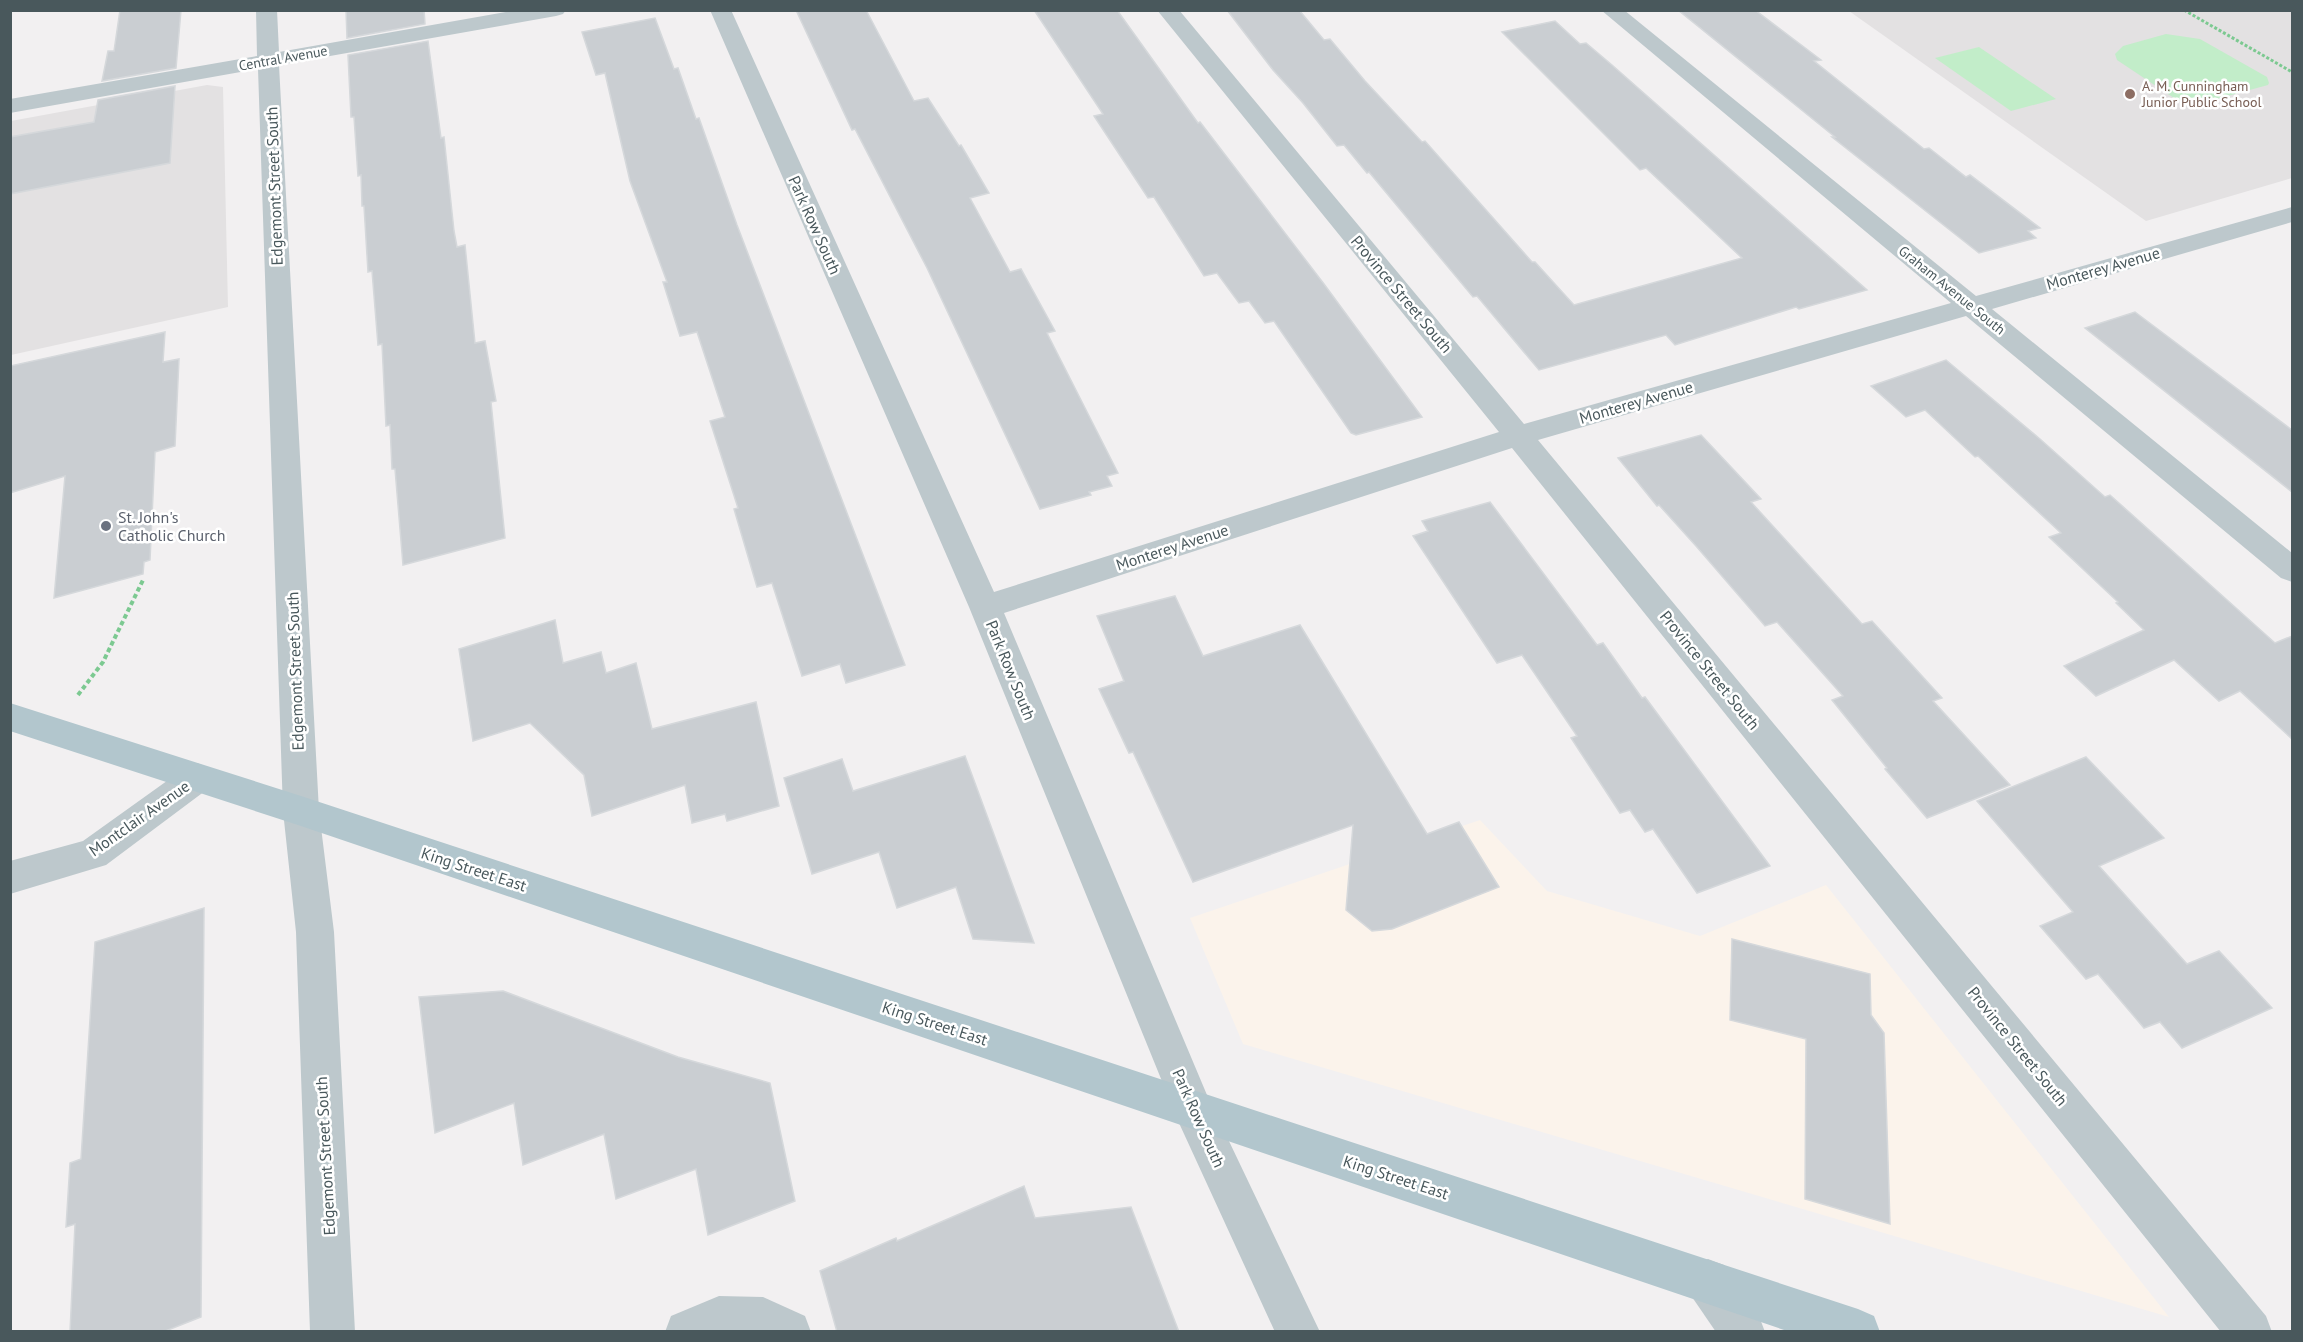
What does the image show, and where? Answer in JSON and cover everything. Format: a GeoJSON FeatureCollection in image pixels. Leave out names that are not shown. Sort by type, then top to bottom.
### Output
{"type":"FeatureCollection","features":[{"type":"Feature","properties":{"kind":"main road","name":"King Street East"},"geometry":{"type":"LineString","coordinates":[[10,717],[301,811],[1858,1332]]}},
{"type":"Feature","properties":{"kind":"street","name":"Edgemont Street South"},"geometry":{"type":"LineString","coordinates":[[266,10],[301,811],[315,932],[333,1332]]}},
{"type":"Feature","properties":{"kind":"street","name":"Central Avenue"},"geometry":{"type":"LineString","coordinates":[[10,106],[556,10]]}},
{"type":"Feature","properties":{"kind":"street","name":"Park Row South"},"geometry":{"type":"LineString","coordinates":[[720,10],[985,607],[1193,1109],[1298,1332]]}},
{"type":"Feature","properties":{"kind":"street","name":"Province Street South"},"geometry":{"type":"LineString","coordinates":[[1167,10],[2250,1332]]}},
{"type":"Feature","properties":{"kind":"street","name":"Graham Avenue South"},"geometry":{"type":"LineString","coordinates":[[1611,10],[2292,570]]}},
{"type":"Feature","properties":{"kind":"street","name":"Monterey Avenue"},"geometry":{"type":"LineString","coordinates":[[985,607],[1518,436],[2292,214]]}},
{"type":"Feature","properties":{"kind":"street","name":"Montclair Avenue"},"geometry":{"type":"LineString","coordinates":[[10,878],[93,854],[197,778]]}},
{"type":"Feature","properties":{"kind":"street"},"geometry":{"type":"LineString","coordinates":[[1708,1281],[1743,1332]]}},
{"type":"Feature","properties":{"kind":"street"},"geometry":{"type":"LineString","coordinates":[[687,1332],[719,1318],[763,1319],[789,1332]]}},
{"type":"Feature","properties":{"kind":"path"},"geometry":{"type":"LineString","coordinates":[[2184,10],[2292,72]]}},
{"type":"Feature","properties":{"kind":"path"},"geometry":{"type":"LineString","coordinates":[[52,731],[103,662],[144,578]]}},
{"type":"Feature","properties":{"kind":"shaded area","name":"A. M. Cunningham Junior Public School"},"geometry":{"type":"Polygon","coordinates":[[[1849,11],[2292,11],[2292,178],[2146,221],[1849,11]]]}},
{"type":"Feature","properties":{"kind":"shaded area"},"geometry":{"type":"Polygon","coordinates":[[[207,85],[223,87],[228,307],[11,355],[11,121],[207,85]]]}},
{"type":"Feature","properties":{"kind":"shaded area"},"geometry":{"type":"Polygon","coordinates":[[[1480,820],[1547,891],[1700,936],[1826,885],[2169,1317],[1243,1044],[1190,918],[1480,820]]]}},
{"type":"Feature","properties":{"kind":"green space"},"geometry":{"type":"Polygon","coordinates":[[[2166,34],[2200,39],[2267,77],[2269,83],[2198,104],[2177,100],[2117,60],[2115,54],[2123,46],[2166,34]]]}},
{"type":"Feature","properties":{"kind":"green space"},"geometry":{"type":"Polygon","coordinates":[[[1979,47],[2056,99],[2011,111],[1935,58],[1979,47]]]}},
{"type":"Feature","properties":{"kind":"building"},"geometry":{"type":"Polygon","coordinates":[[[120,10],[181,10],[176,68],[102,81],[108,51],[114,51],[120,10]]]}},
{"type":"Feature","properties":{"kind":"building"},"geometry":{"type":"Polygon","coordinates":[[[346,10],[424,10],[425,24],[347,38],[346,10]]]}},
{"type":"Feature","properties":{"kind":"building"},"geometry":{"type":"Polygon","coordinates":[[[796,10],[866,10],[914,101],[928,98],[959,146],[961,145],[989,193],[970,198],[1010,272],[1021,269],[1055,331],[1047,333],[1118,473],[1107,476],[1112,486],[1089,492],[1091,495],[1040,509],[927,268],[855,129],[852,130],[796,10]]]}},
{"type":"Feature","properties":{"kind":"building"},"geometry":{"type":"Polygon","coordinates":[[[1034,10],[1117,10],[1198,123],[1200,122],[1324,284],[1422,417],[1356,435],[1351,433],[1274,321],[1265,323],[1249,301],[1239,303],[1217,273],[1204,276],[1154,197],[1148,198],[1094,116],[1103,114],[1034,10]]]}},
{"type":"Feature","properties":{"kind":"building"},"geometry":{"type":"Polygon","coordinates":[[[1227,10],[1299,10],[1324,40],[1330,39],[1365,81],[1422,142],[1425,141],[1532,262],[1535,262],[1574,305],[1742,258],[1646,168],[1640,170],[1502,32],[1555,21],[1580,44],[1586,43],[1612,65],[1867,290],[1799,309],[1796,307],[1675,345],[1666,335],[1539,370],[1477,296],[1473,297],[1369,172],[1367,173],[1344,145],[1337,146],[1273,70],[1227,10]]]}},
{"type":"Feature","properties":{"kind":"building"},"geometry":{"type":"Polygon","coordinates":[[[1678,10],[1755,10],[1821,60],[1814,61],[1924,149],[1929,148],[1966,177],[1970,175],[2040,228],[2028,231],[2036,238],[1979,253],[1832,137],[1835,137],[1678,10]]]}},
{"type":"Feature","properties":{"kind":"building"},"geometry":{"type":"Polygon","coordinates":[[[655,18],[674,69],[678,68],[696,119],[699,118],[737,225],[905,665],[846,683],[840,664],[802,676],[772,583],[757,587],[734,509],[738,508],[710,421],[725,417],[697,332],[680,336],[663,282],[667,282],[630,181],[605,73],[596,75],[582,32],[655,18]]]}},
{"type":"Feature","properties":{"kind":"building"},"geometry":{"type":"Polygon","coordinates":[[[428,41],[441,138],[444,137],[454,231],[457,247],[465,245],[475,343],[485,341],[496,401],[491,402],[505,538],[403,565],[395,469],[392,469],[390,425],[386,426],[382,344],[378,345],[372,271],[368,272],[361,175],[358,176],[354,117],[351,117],[348,55],[428,41]]]}},
{"type":"Feature","properties":{"kind":"building"},"geometry":{"type":"Polygon","coordinates":[[[175,86],[170,163],[10,194],[10,137],[94,122],[98,100],[175,86]]]}},
{"type":"Feature","properties":{"kind":"building"},"geometry":{"type":"Polygon","coordinates":[[[2135,312],[2292,430],[2292,492],[2085,328],[2135,312]]]}},
{"type":"Feature","properties":{"kind":"building","name":"St. John's Catholic Church"},"geometry":{"type":"Polygon","coordinates":[[[165,332],[163,362],[179,359],[175,446],[155,452],[150,560],[144,562],[143,574],[54,598],[65,476],[10,493],[10,366],[165,332]]]}},
{"type":"Feature","properties":{"kind":"building"},"geometry":{"type":"Polygon","coordinates":[[[1946,360],[2105,497],[2110,495],[2275,643],[2292,636],[2292,739],[2240,691],[2219,701],[2174,660],[2096,696],[2064,666],[2144,630],[2116,603],[2118,602],[2049,537],[2061,533],[1978,456],[1975,457],[1925,410],[1906,417],[1871,386],[1946,360]]]}},
{"type":"Feature","properties":{"kind":"building"},"geometry":{"type":"Polygon","coordinates":[[[1701,435],[1761,499],[1751,502],[1862,624],[1872,621],[1942,698],[1933,701],[2010,785],[1927,818],[1885,769],[1887,768],[1832,700],[1843,696],[1777,622],[1765,626],[1696,546],[1659,505],[1657,506],[1618,458],[1701,435]]]}},
{"type":"Feature","properties":{"kind":"building"},"geometry":{"type":"Polygon","coordinates":[[[1490,502],[1597,645],[1603,643],[1642,698],[1645,697],[1770,866],[1697,893],[1653,829],[1645,832],[1630,810],[1620,813],[1571,738],[1577,736],[1522,655],[1497,663],[1413,536],[1428,531],[1422,521],[1490,502]]]}},
{"type":"Feature","properties":{"kind":"building"},"geometry":{"type":"Polygon","coordinates":[[[1175,596],[1203,656],[1300,625],[1427,834],[1459,822],[1499,887],[1392,929],[1372,931],[1346,910],[1353,825],[1193,882],[1133,752],[1129,753],[1099,689],[1124,681],[1097,616],[1175,596]]]}},
{"type":"Feature","properties":{"kind":"building"},"geometry":{"type":"Polygon","coordinates":[[[555,620],[563,663],[601,652],[606,673],[636,663],[652,729],[756,702],[779,806],[727,821],[725,814],[692,823],[685,785],[592,816],[584,775],[530,723],[473,741],[459,649],[555,620]]]}},
{"type":"Feature","properties":{"kind":"building"},"geometry":{"type":"Polygon","coordinates":[[[965,756],[1034,943],[973,939],[956,887],[897,908],[879,852],[812,874],[784,778],[842,759],[853,791],[965,756]]]}},
{"type":"Feature","properties":{"kind":"building"},"geometry":{"type":"Polygon","coordinates":[[[2086,757],[2164,838],[2099,866],[2187,964],[2219,951],[2272,1008],[2182,1048],[2160,1022],[2144,1028],[2098,974],[2086,979],[2040,926],[2073,912],[1977,801],[2086,757]]]}},
{"type":"Feature","properties":{"kind":"building"},"geometry":{"type":"Polygon","coordinates":[[[204,908],[201,1317],[163,1332],[70,1332],[75,1224],[66,1227],[70,1163],[81,1159],[95,942],[204,908]]]}},
{"type":"Feature","properties":{"kind":"building"},"geometry":{"type":"Polygon","coordinates":[[[1732,939],[1870,974],[1871,1015],[1884,1033],[1890,1224],[1805,1199],[1806,1039],[1730,1020],[1732,939]]]}},
{"type":"Feature","properties":{"kind":"building"},"geometry":{"type":"Polygon","coordinates":[[[503,991],[678,1057],[770,1083],[795,1201],[708,1235],[696,1169],[616,1199],[604,1134],[523,1165],[514,1103],[435,1133],[419,997],[503,991]]]}},
{"type":"Feature","properties":{"kind":"building"},"geometry":{"type":"Polygon","coordinates":[[[1024,1186],[1035,1218],[1131,1207],[1179,1332],[837,1332],[820,1271],[896,1238],[897,1241],[1024,1186]]]}},
{"type":"Feature","properties":{"kind":"place","name":"A. M. Cunningham Junior Public School"},"geometry":{"type":"Point","coordinates":[2130,94]}},
{"type":"Feature","properties":{"kind":"place","name":"St. John's Catholic Church"},"geometry":{"type":"Point","coordinates":[106,526]}}]}
